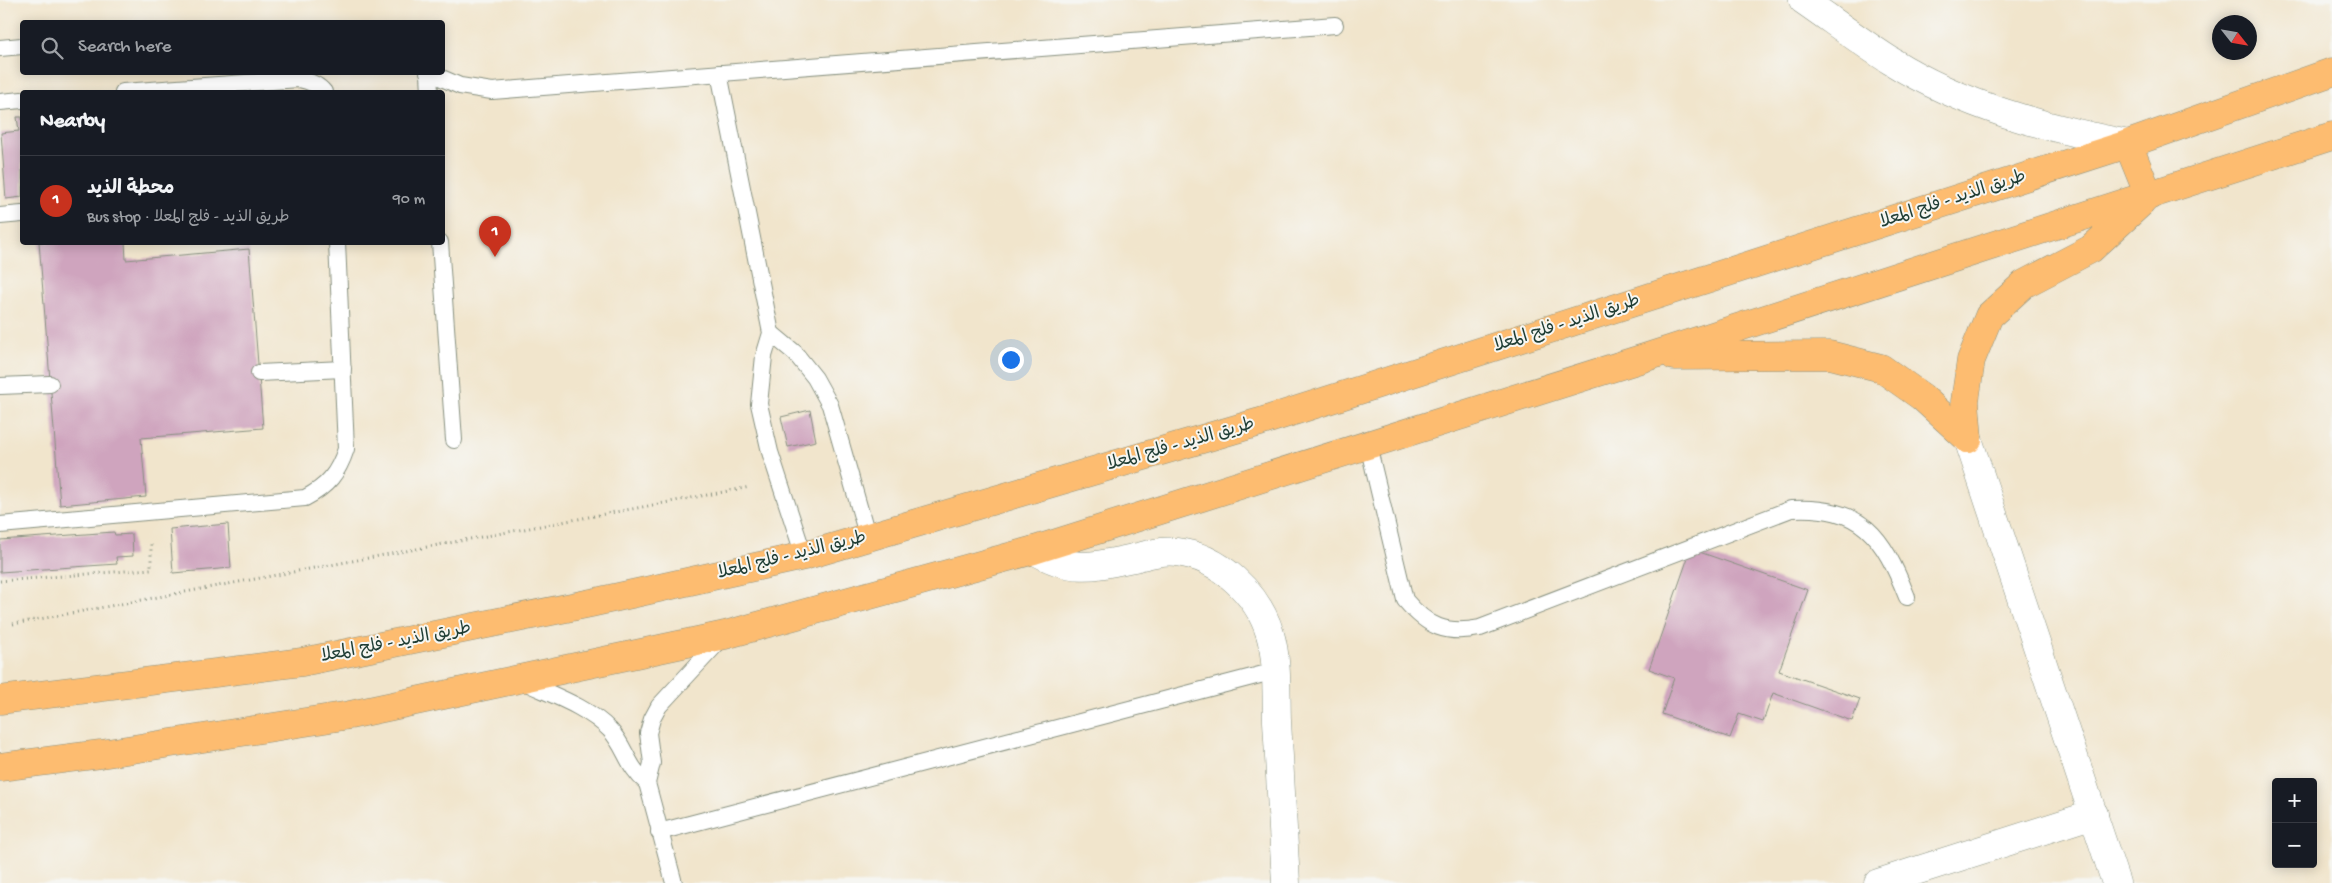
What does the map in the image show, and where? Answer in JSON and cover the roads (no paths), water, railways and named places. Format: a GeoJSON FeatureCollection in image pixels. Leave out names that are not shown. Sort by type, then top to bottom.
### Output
{"type":"FeatureCollection","features":[{"type":"Feature","properties":{"kind":"highway","name":"طريق الذيد - فلج المعلا"},"geometry":{"type":"LineString","coordinates":[[0,700],[302,662],[591,603],[804,556],[1260,422],[2128,144],[2332,72]]}},
{"type":"Feature","properties":{"kind":"highway"},"geometry":{"type":"LineString","coordinates":[[0,767],[101,754],[350,715],[725,635],[1034,550],[1650,356],[2332,136]]}},
{"type":"Feature","properties":{"kind":"highway"},"geometry":{"type":"LineString","coordinates":[[2128,144],[2149,196]]}},
{"type":"Feature","properties":{"kind":"highway"},"geometry":{"type":"LineString","coordinates":[[1968,439],[1965,401],[1971,360],[1989,316],[2024,284],[2091,249],[2149,196]]}},
{"type":"Feature","properties":{"kind":"highway"},"geometry":{"type":"LineString","coordinates":[[1650,356],[1830,355],[1882,368],[1922,397],[1968,439]]}},
{"type":"Feature","properties":{"kind":"street"},"geometry":{"type":"LineString","coordinates":[[1803,0],[1892,62],[1948,91],[2032,122],[2067,132],[2128,144]]}},
{"type":"Feature","properties":{"kind":"street"},"geometry":{"type":"LineString","coordinates":[[1968,439],[2116,883]]}},
{"type":"Feature","properties":{"kind":"street"},"geometry":{"type":"LineString","coordinates":[[1034,550],[1061,564],[1077,567],[1093,567],[1155,553],[1176,552],[1201,558],[1225,571],[1238,583],[1260,611],[1270,635],[1275,671],[1286,883]]}},
{"type":"Feature","properties":{"kind":"street"},"geometry":{"type":"LineString","coordinates":[[1878,883],[2094,814]]}},
{"type":"Feature","properties":{"kind":"lane"},"geometry":{"type":"LineString","coordinates":[[433,75],[460,86],[492,91],[1335,25]]}},
{"type":"Feature","properties":{"kind":"lane"},"geometry":{"type":"LineString","coordinates":[[0,48],[20,46]]}},
{"type":"Feature","properties":{"kind":"lane"},"geometry":{"type":"LineString","coordinates":[[718,73],[771,333],[764,356],[759,404],[763,428],[804,556]]}},
{"type":"Feature","properties":{"kind":"lane"},"geometry":{"type":"LineString","coordinates":[[428,75],[430,90]]}},
{"type":"Feature","properties":{"kind":"lane"},"geometry":{"type":"LineString","coordinates":[[148,90],[299,78],[310,81],[322,90]]}},
{"type":"Feature","properties":{"kind":"lane"},"geometry":{"type":"LineString","coordinates":[[0,102],[20,100]]}},
{"type":"Feature","properties":{"kind":"lane"},"geometry":{"type":"LineString","coordinates":[[0,216],[20,214]]}},
{"type":"Feature","properties":{"kind":"lane"},"geometry":{"type":"LineString","coordinates":[[0,525],[305,498],[320,490],[332,479],[341,465],[346,449],[336,245]]}},
{"type":"Feature","properties":{"kind":"lane"},"geometry":{"type":"LineString","coordinates":[[440,245],[454,440]]}},
{"type":"Feature","properties":{"kind":"lane"},"geometry":{"type":"LineString","coordinates":[[771,333],[795,353],[815,378],[830,405],[868,538]]}},
{"type":"Feature","properties":{"kind":"lane"},"geometry":{"type":"LineString","coordinates":[[259,373],[343,370]]}},
{"type":"Feature","properties":{"kind":"lane"},"geometry":{"type":"LineString","coordinates":[[0,386],[50,384]]}},
{"type":"Feature","properties":{"kind":"lane"},"geometry":{"type":"LineString","coordinates":[[1368,445],[1405,600],[1418,616],[1434,626],[1448,630],[1464,631],[1480,628],[1791,509],[1816,507],[1841,513],[1864,525],[1882,544],[1907,597]]}},
{"type":"Feature","properties":{"kind":"lane"},"geometry":{"type":"LineString","coordinates":[[674,883],[647,783],[652,763],[648,733],[652,719],[659,706],[725,635]]}},
{"type":"Feature","properties":{"kind":"lane"},"geometry":{"type":"LineString","coordinates":[[659,832],[1275,671]]}},
{"type":"Feature","properties":{"kind":"lane"},"geometry":{"type":"LineString","coordinates":[[520,680],[597,718],[612,731],[631,768],[647,783]]}},
{"type":"Feature","properties":{"kind":"place","name":"محطة الذيد"},"geometry":{"type":"Point","coordinates":[495,257]}}]}
